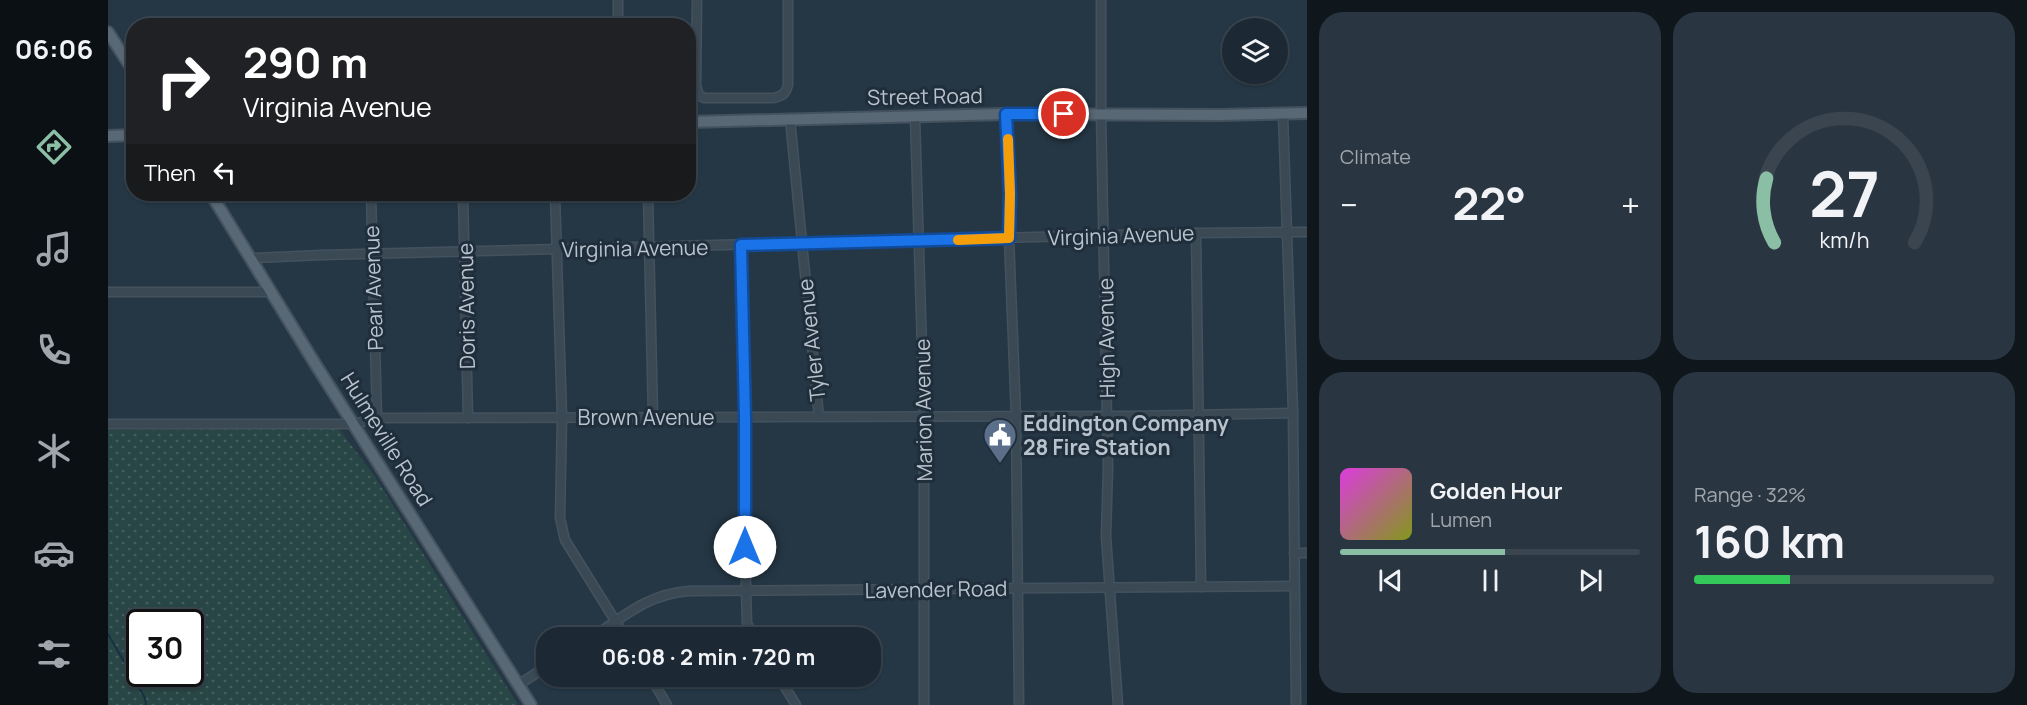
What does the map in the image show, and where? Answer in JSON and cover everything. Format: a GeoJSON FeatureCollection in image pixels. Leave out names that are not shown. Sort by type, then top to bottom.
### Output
{"type":"FeatureCollection","features":[{"type":"Feature","properties":{"kind":"main road"},"geometry":{"type":"LineString","coordinates":[[108,32],[126,60]]}},
{"type":"Feature","properties":{"kind":"main road","name":"Street Road"},"geometry":{"type":"LineString","coordinates":[[696,122],[1006,114],[1307,113]]}},
{"type":"Feature","properties":{"kind":"main road"},"geometry":{"type":"LineString","coordinates":[[108,136],[126,134]]}},
{"type":"Feature","properties":{"kind":"main road","name":"Hulmeville Road"},"geometry":{"type":"LineString","coordinates":[[215,201],[531,705]]}},
{"type":"Feature","properties":{"kind":"street"},"geometry":{"type":"LineString","coordinates":[[618,0],[618,18]]}},
{"type":"Feature","properties":{"kind":"street"},"geometry":{"type":"LineString","coordinates":[[696,18],[697,0]]}},
{"type":"Feature","properties":{"kind":"street"},"geometry":{"type":"LineString","coordinates":[[696,89],[699,95],[704,98],[781,97],[788,85],[788,0]]}},
{"type":"Feature","properties":{"kind":"street","name":"High Avenue"},"geometry":{"type":"LineString","coordinates":[[1101,0],[1107,416],[1106,536],[1118,705]]}},
{"type":"Feature","properties":{"kind":"street"},"geometry":{"type":"LineString","coordinates":[[1006,114],[1016,416],[1019,705]]}},
{"type":"Feature","properties":{"kind":"street"},"geometry":{"type":"LineString","coordinates":[[1283,114],[1293,413],[1296,705]]}},
{"type":"Feature","properties":{"kind":"street","name":"Marion Avenue"},"geometry":{"type":"LineString","coordinates":[[915,116],[924,416],[924,705]]}},
{"type":"Feature","properties":{"kind":"street","name":"Tyler Avenue"},"geometry":{"type":"LineString","coordinates":[[790,119],[819,417]]}},
{"type":"Feature","properties":{"kind":"street","name":"Pearl Avenue"},"geometry":{"type":"LineString","coordinates":[[370,201],[377,418]]}},
{"type":"Feature","properties":{"kind":"street","name":"Doris Avenue"},"geometry":{"type":"LineString","coordinates":[[463,201],[468,418]]}},
{"type":"Feature","properties":{"kind":"street"},"geometry":{"type":"LineString","coordinates":[[555,201],[562,417],[560,518],[562,531],[574,555],[620,627]]}},
{"type":"Feature","properties":{"kind":"street"},"geometry":{"type":"LineString","coordinates":[[648,201],[653,417]]}},
{"type":"Feature","properties":{"kind":"street","name":"Virginia Avenue"},"geometry":{"type":"LineString","coordinates":[[252,258],[1307,232]]}},
{"type":"Feature","properties":{"kind":"street"},"geometry":{"type":"LineString","coordinates":[[1196,233],[1202,587]]}},
{"type":"Feature","properties":{"kind":"street"},"geometry":{"type":"LineString","coordinates":[[741,245],[746,591],[749,627]]}},
{"type":"Feature","properties":{"kind":"street"},"geometry":{"type":"LineString","coordinates":[[108,292],[272,292]]}},
{"type":"Feature","properties":{"kind":"street","name":"Brown Avenue"},"geometry":{"type":"LineString","coordinates":[[108,424],[354,424],[377,418],[1107,416],[1293,413]]}},
{"type":"Feature","properties":{"kind":"street"},"geometry":{"type":"LineString","coordinates":[[1294,553],[1307,553]]}},
{"type":"Feature","properties":{"kind":"street","name":"Lavender Road"},"geometry":{"type":"LineString","coordinates":[[607,627],[651,599],[667,593],[688,591],[1294,586]]}},
{"type":"Feature","properties":{"kind":"street"},"geometry":{"type":"LineString","coordinates":[[518,685],[536,673]]}},
{"type":"Feature","properties":{"kind":"street"},"geometry":{"type":"LineString","coordinates":[[657,687],[668,705]]}},
{"type":"Feature","properties":{"kind":"street"},"geometry":{"type":"LineString","coordinates":[[785,687],[796,705]]}},
{"type":"Feature","properties":{"kind":"green space"},"geometry":{"type":"Polygon","coordinates":[[[339,429],[374,475],[518,705],[108,705],[108,430],[339,429]]]}},
{"type":"Feature","properties":{"kind":"waterway"},"geometry":{"type":"LineString","coordinates":[[108,634],[145,698],[146,705]]}},
{"type":"Feature","properties":{"kind":"slow traffic"},"geometry":{"type":"LineString","coordinates":[[958,240],[1009,238],[1008,139]]}},
{"type":"Feature","properties":{"kind":"place","name":"Eddington Company 28 Fire Station"},"geometry":{"type":"Point","coordinates":[1000,464]}},
{"type":"Feature","properties":{"kind":"route"},"geometry":{"type":"LineString","coordinates":[[745,547],[741,245],[1009,238],[1010,194],[1006,114],[1064,114]]}}]}
